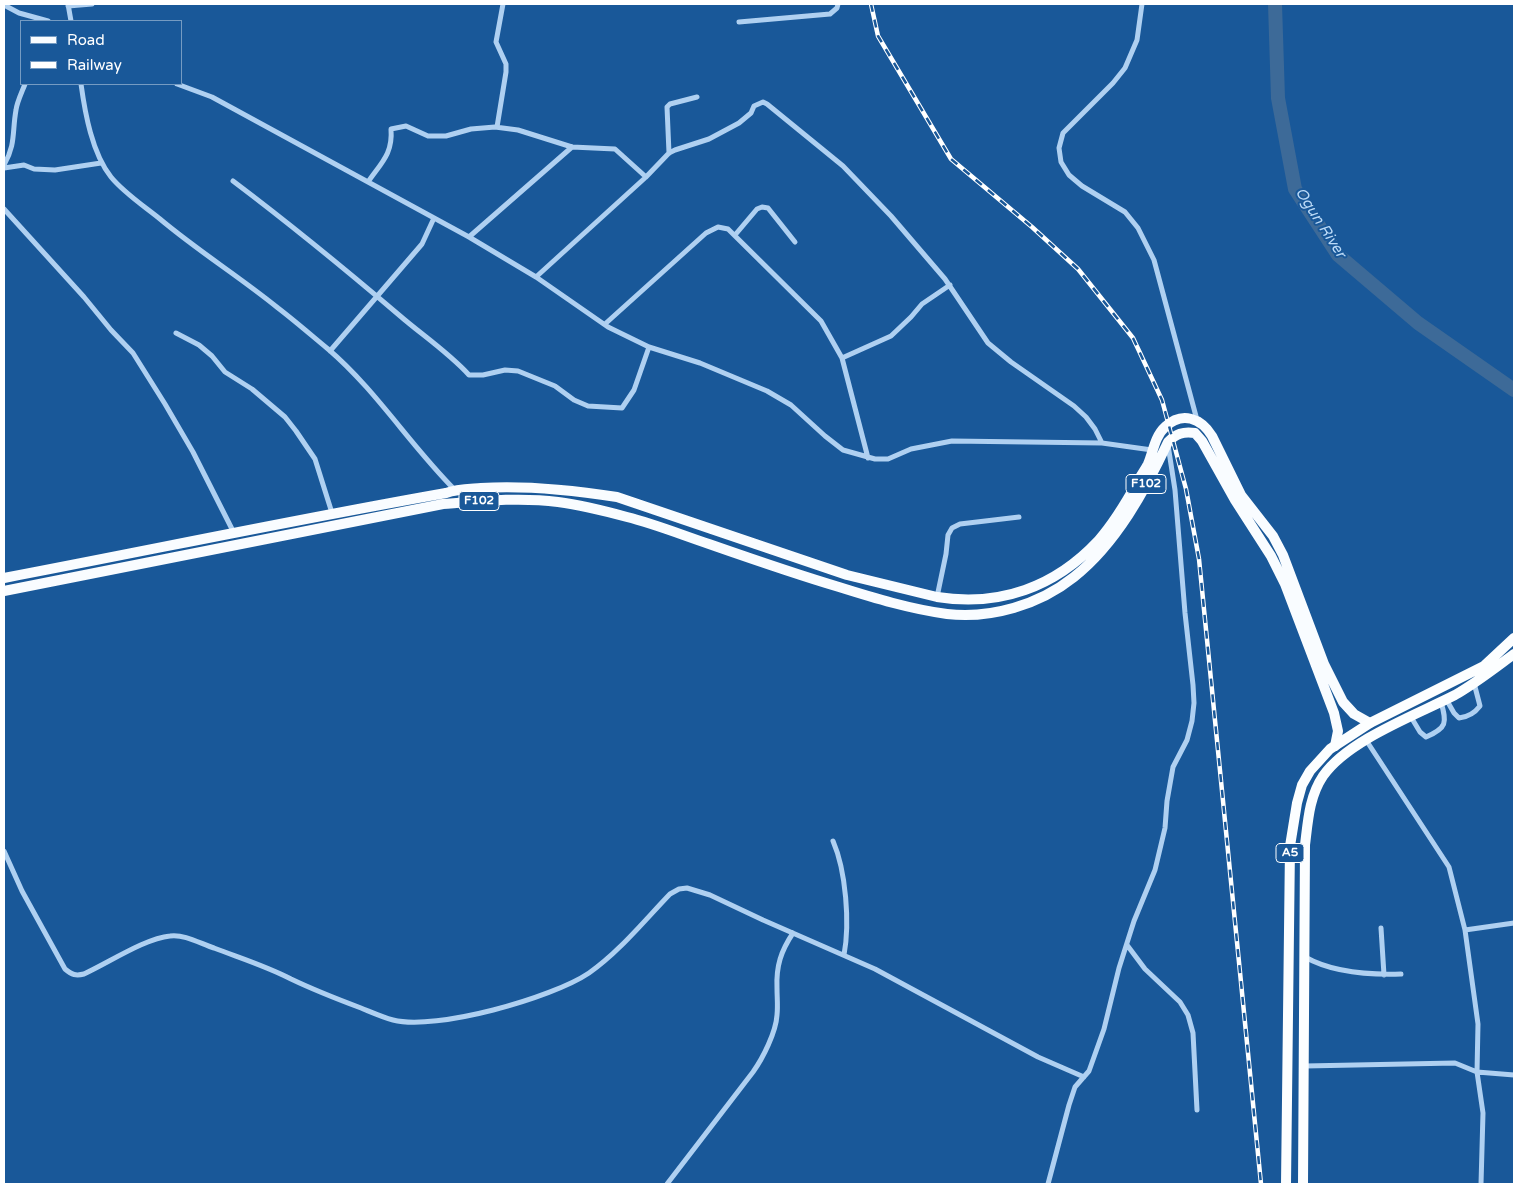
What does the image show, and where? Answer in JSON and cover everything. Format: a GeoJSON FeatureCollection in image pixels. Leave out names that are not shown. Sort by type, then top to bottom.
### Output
{"type":"FeatureCollection","features":[{"type":"Feature","properties":{"kind":"highway","name":"A5"},"geometry":{"type":"LineString","coordinates":[[1286,1184],[1292,830],[1302,785],[1310,771],[1335,746],[1370,723],[1484,666],[1514,638]]}},
{"type":"Feature","properties":{"kind":"highway","name":"A5"},"geometry":{"type":"LineString","coordinates":[[1303,1184],[1305,845],[1309,811],[1313,797],[1324,775],[1336,760],[1366,740],[1474,683],[1514,654]]}},
{"type":"Feature","properties":{"kind":"highway"},"geometry":{"type":"LineString","coordinates":[[1290,895],[1306,894]]}},
{"type":"Feature","properties":{"kind":"main road","name":"F102"},"geometry":{"type":"LineString","coordinates":[[4,578],[455,490],[524,487],[577,491],[617,497],[847,575],[937,597],[950,599],[993,598],[1048,581],[1062,572],[1099,540],[1126,502],[1148,464],[1163,429],[1168,424],[1184,417],[1197,420]]}},
{"type":"Feature","properties":{"kind":"main road"},"geometry":{"type":"LineString","coordinates":[[1197,420],[1208,429],[1241,495],[1273,536],[1283,555],[1324,664],[1344,702],[1354,714],[1370,723]]}},
{"type":"Feature","properties":{"kind":"main road"},"geometry":{"type":"LineString","coordinates":[[1168,442],[1177,434],[1187,432],[1195,433],[1199,436],[1235,500],[1271,556],[1285,584],[1334,713],[1338,731],[1335,746]]}},
{"type":"Feature","properties":{"kind":"main road","name":"F102"},"geometry":{"type":"LineString","coordinates":[[4,591],[443,504],[486,500],[524,500],[558,502],[628,517],[880,600],[947,614],[994,612],[1014,608],[1053,591],[1076,576],[1102,551],[1133,507],[1168,442]]}},
{"type":"Feature","properties":{"kind":"main road"},"geometry":{"type":"LineString","coordinates":[[947,614],[950,599]]}},
{"type":"Feature","properties":{"kind":"street"},"geometry":{"type":"LineString","coordinates":[[71,20],[68,5],[92,4]]}},
{"type":"Feature","properties":{"kind":"street"},"geometry":{"type":"LineString","coordinates":[[497,127],[506,72],[506,64],[496,42],[503,4]]}},
{"type":"Feature","properties":{"kind":"street"},"geometry":{"type":"LineString","coordinates":[[739,22],[830,14],[837,8],[838,4]]}},
{"type":"Feature","properties":{"kind":"street"},"geometry":{"type":"LineString","coordinates":[[1142,4],[1137,40],[1125,68],[1113,83],[1063,133],[1059,148],[1061,162],[1069,175],[1082,186],[1125,212],[1138,228],[1154,260],[1197,420]]}},
{"type":"Feature","properties":{"kind":"street"},"geometry":{"type":"LineString","coordinates":[[4,5],[19,13],[44,20]]}},
{"type":"Feature","properties":{"kind":"street"},"geometry":{"type":"LineString","coordinates":[[25,85],[16,109],[14,138],[4,166],[24,165],[34,169],[55,170],[102,163]]}},
{"type":"Feature","properties":{"kind":"street"},"geometry":{"type":"LineString","coordinates":[[81,85],[95,146],[102,163],[112,178],[176,233],[278,307],[330,351],[365,385],[411,441],[455,490]]}},
{"type":"Feature","properties":{"kind":"street"},"geometry":{"type":"LineString","coordinates":[[180,85],[212,97],[469,237],[536,277],[608,327],[648,347],[700,363],[767,391],[791,405],[843,450],[868,458],[888,459],[911,449],[952,441],[1102,443],[1153,450]]}},
{"type":"Feature","properties":{"kind":"street"},"geometry":{"type":"LineString","coordinates":[[669,153],[667,106],[697,97]]}},
{"type":"Feature","properties":{"kind":"street"},"geometry":{"type":"LineString","coordinates":[[536,277],[646,177],[669,153],[709,139],[752,113],[754,106],[758,103],[767,104],[843,166],[916,242],[950,285],[988,343],[1011,362],[1074,406],[1086,417],[1102,443]]}},
{"type":"Feature","properties":{"kind":"street"},"geometry":{"type":"LineString","coordinates":[[368,182],[388,153],[392,143],[391,129],[406,126],[428,136],[446,136],[471,129],[497,127],[518,130],[572,147],[615,149],[646,177]]}},
{"type":"Feature","properties":{"kind":"street"},"geometry":{"type":"LineString","coordinates":[[469,237],[572,147]]}},
{"type":"Feature","properties":{"kind":"street"},"geometry":{"type":"LineString","coordinates":[[233,181],[288,222],[455,360],[469,374],[483,375],[505,370],[518,371],[555,386],[574,400],[588,406],[622,408],[634,390],[648,347]]}},
{"type":"Feature","properties":{"kind":"street"},"geometry":{"type":"LineString","coordinates":[[735,235],[758,209],[768,208],[795,242]]}},
{"type":"Feature","properties":{"kind":"street"},"geometry":{"type":"LineString","coordinates":[[4,209],[84,296],[111,330],[133,353],[193,452],[234,534]]}},
{"type":"Feature","properties":{"kind":"street"},"geometry":{"type":"LineString","coordinates":[[330,351],[422,244],[434,218]]}},
{"type":"Feature","properties":{"kind":"street"},"geometry":{"type":"LineString","coordinates":[[605,324],[706,233],[718,227],[728,229],[821,321],[842,358],[868,458]]}},
{"type":"Feature","properties":{"kind":"street"},"geometry":{"type":"LineString","coordinates":[[842,358],[891,336],[922,304],[950,285]]}},
{"type":"Feature","properties":{"kind":"street"},"geometry":{"type":"LineString","coordinates":[[176,333],[200,345],[225,372],[252,389],[285,417],[302,438],[315,459],[332,513]]}},
{"type":"Feature","properties":{"kind":"street"},"geometry":{"type":"LineString","coordinates":[[1048,1184],[1075,1087],[1089,1071],[1104,1028],[1141,901],[1156,870],[1165,828],[1167,801],[1173,767],[1192,722],[1194,704],[1175,490],[1168,442]]}},
{"type":"Feature","properties":{"kind":"street"},"geometry":{"type":"LineString","coordinates":[[937,597],[948,535],[952,528],[960,524],[1019,516]]}},
{"type":"Feature","properties":{"kind":"street"},"geometry":{"type":"LineString","coordinates":[[1443,700],[1458,718],[1465,718],[1475,713],[1480,706],[1474,683]]}},
{"type":"Feature","properties":{"kind":"street"},"geometry":{"type":"LineString","coordinates":[[1411,716],[1420,732],[1426,737],[1436,732],[1444,726],[1446,718],[1443,700]]}},
{"type":"Feature","properties":{"kind":"street"},"geometry":{"type":"LineString","coordinates":[[1366,740],[1449,867],[1465,930],[1478,1024],[1477,1072],[1483,1113],[1482,1184]]}},
{"type":"Feature","properties":{"kind":"street"},"geometry":{"type":"LineString","coordinates":[[833,841],[845,896],[847,938],[844,955]]}},
{"type":"Feature","properties":{"kind":"street"},"geometry":{"type":"LineString","coordinates":[[4,851],[26,898],[66,969],[71,974],[84,974],[162,937],[180,936],[271,969],[330,996],[393,1020],[408,1022],[439,1021],[524,1001],[568,985],[597,967],[670,894],[679,889],[687,888],[699,890],[844,955],[904,984],[1038,1057],[1084,1076]]}},
{"type":"Feature","properties":{"kind":"street"},"geometry":{"type":"LineString","coordinates":[[1465,930],[1514,924]]}},
{"type":"Feature","properties":{"kind":"street"},"geometry":{"type":"LineString","coordinates":[[1380,928],[1384,974]]}},
{"type":"Feature","properties":{"kind":"street"},"geometry":{"type":"LineString","coordinates":[[667,1184],[753,1072],[765,1052],[777,1014],[776,986],[781,956],[784,946],[793,933]]}},
{"type":"Feature","properties":{"kind":"street"},"geometry":{"type":"LineString","coordinates":[[1127,945],[1145,969],[1180,1002],[1188,1015],[1193,1033],[1197,1110]]}},
{"type":"Feature","properties":{"kind":"street"},"geometry":{"type":"LineString","coordinates":[[1305,956],[1319,965],[1345,971],[1401,974]]}},
{"type":"Feature","properties":{"kind":"street"},"geometry":{"type":"LineString","coordinates":[[1305,1066],[1455,1063],[1477,1072],[1514,1075]]}},
{"type":"Feature","properties":{"kind":"waterway","name":"Ogun River"},"geometry":{"type":"LineString","coordinates":[[1275,4],[1278,98],[1295,189],[1338,255],[1418,323],[1514,390]]}},
{"type":"Feature","properties":{"kind":"railway"},"geometry":{"type":"LineString","coordinates":[[871,4],[878,36],[951,159],[1032,227],[1078,269],[1133,338],[1162,400],[1186,489],[1199,559],[1261,1184]]}}]}
